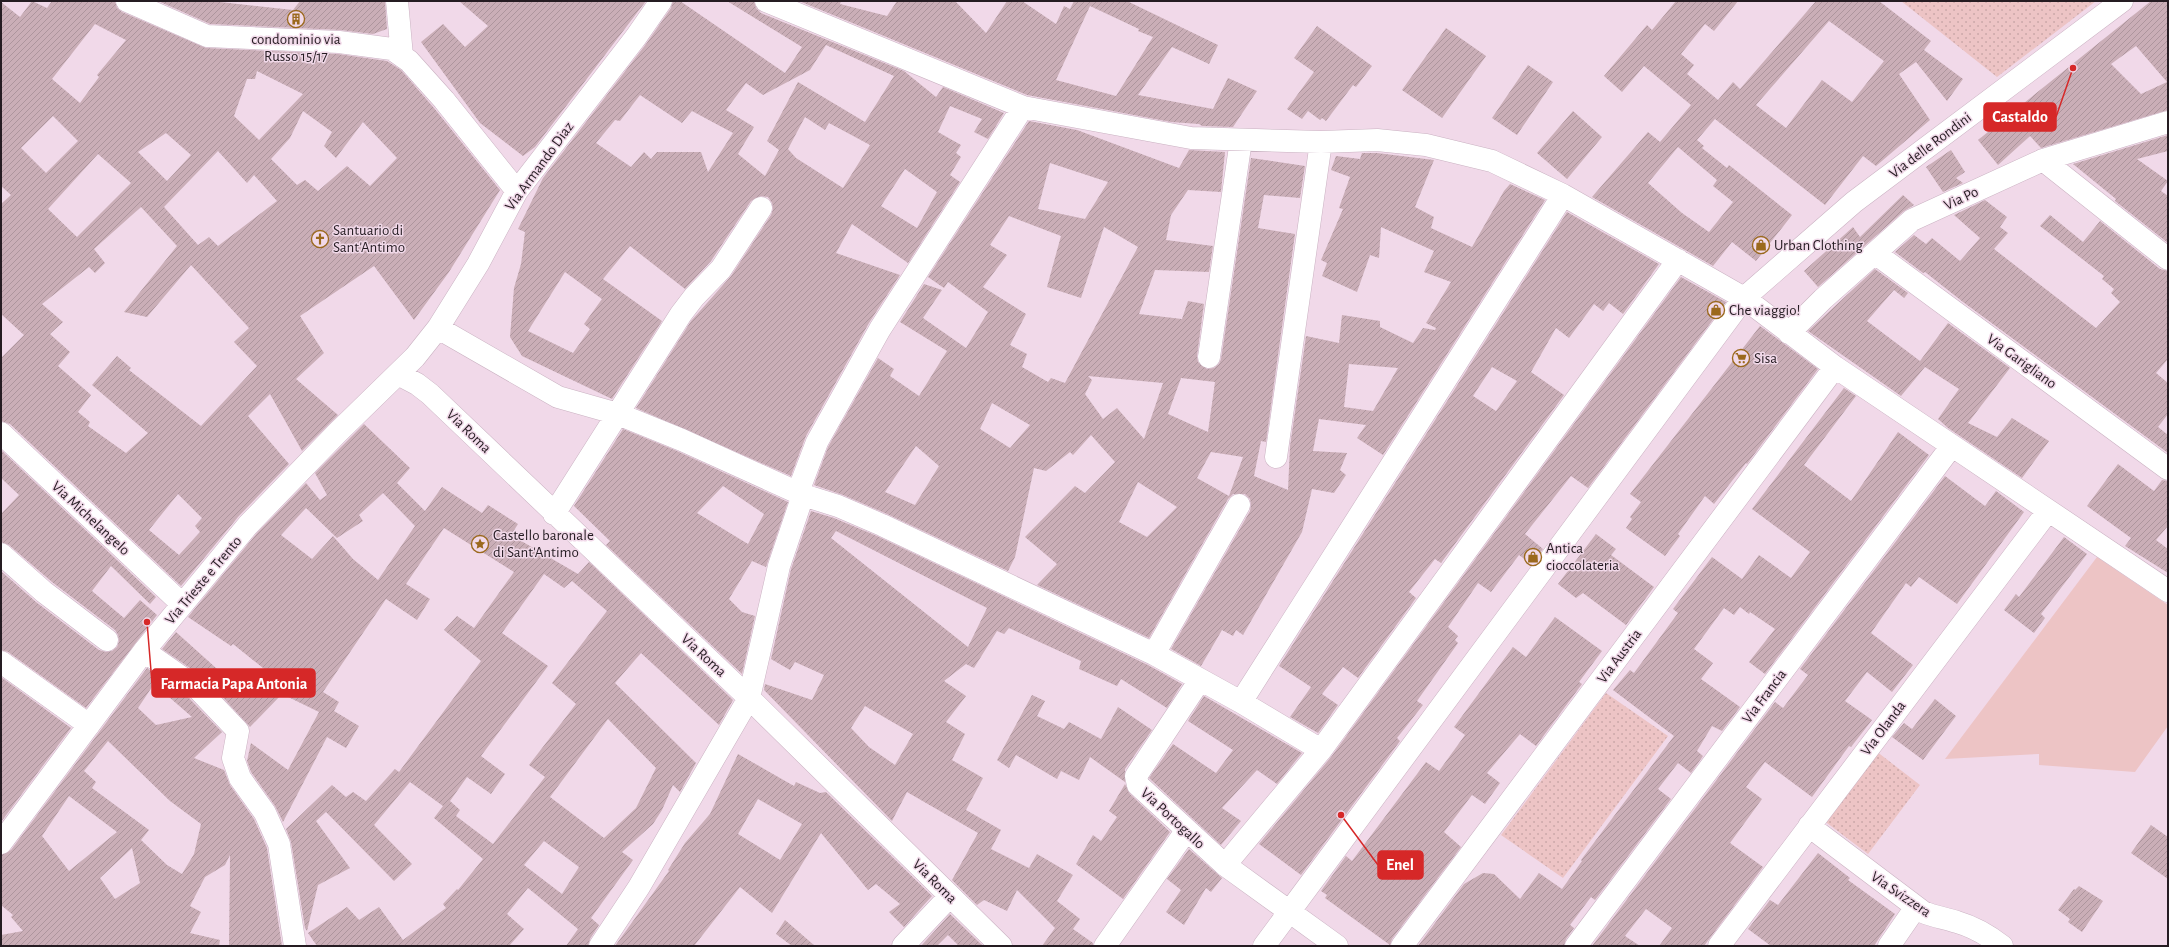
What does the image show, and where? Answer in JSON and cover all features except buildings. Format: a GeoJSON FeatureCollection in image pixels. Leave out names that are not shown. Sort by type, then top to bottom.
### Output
{"type":"FeatureCollection","features":[{"type":"Feature","properties":{"kind":"street"},"geometry":{"type":"LineString","coordinates":[[127,1],[207,36],[339,42],[392,49],[408,61],[444,100],[517,191]]}},
{"type":"Feature","properties":{"kind":"street"},"geometry":{"type":"LineString","coordinates":[[397,1],[402,56]]}},
{"type":"Feature","properties":{"kind":"street","name":"Via Armando Diaz"},"geometry":{"type":"LineString","coordinates":[[398,374],[415,358],[438,328],[478,264],[517,191],[636,37],[661,1]]}},
{"type":"Feature","properties":{"kind":"street"},"geometry":{"type":"LineString","coordinates":[[766,1],[1023,107],[1191,138],[1321,142],[1378,140],[1426,145],[1492,161],[1562,195],[1744,298],[1789,334],[1835,367],[1951,447],[2168,591]]}},
{"type":"Feature","properties":{"kind":"street","name":"Via delle Rondini"},"geometry":{"type":"LineString","coordinates":[[1264,946],[1744,298],[1854,202],[2122,1]]}},
{"type":"Feature","properties":{"kind":"street"},"geometry":{"type":"LineString","coordinates":[[600,946],[639,888],[749,698],[779,566],[803,495],[802,484],[817,442],[880,329],[1023,107]]}},
{"type":"Feature","properties":{"kind":"street","name":"Via Po"},"geometry":{"type":"LineString","coordinates":[[1789,334],[1823,298],[1876,254],[1912,220],[2043,160],[2168,122]]}},
{"type":"Feature","properties":{"kind":"street"},"geometry":{"type":"LineString","coordinates":[[1209,357],[1241,140]]}},
{"type":"Feature","properties":{"kind":"street"},"geometry":{"type":"LineString","coordinates":[[1276,457],[1321,142]]}},
{"type":"Feature","properties":{"kind":"street"},"geometry":{"type":"LineString","coordinates":[[2043,160],[2168,259]]}},
{"type":"Feature","properties":{"kind":"street"},"geometry":{"type":"LineString","coordinates":[[1241,702],[1562,195]]}},
{"type":"Feature","properties":{"kind":"street"},"geometry":{"type":"LineString","coordinates":[[554,514],[681,314],[694,297],[721,269],[761,208]]}},
{"type":"Feature","properties":{"kind":"street","name":"Via Garigliano"},"geometry":{"type":"LineString","coordinates":[[1876,254],[2168,469]]}},
{"type":"Feature","properties":{"kind":"street"},"geometry":{"type":"LineString","coordinates":[[1224,866],[1321,750],[1678,260]]}},
{"type":"Feature","properties":{"kind":"street"},"geometry":{"type":"LineString","coordinates":[[438,328],[558,396],[618,414],[682,440],[803,495],[838,506],[882,525],[1154,654],[1241,702],[1321,750]]}},
{"type":"Feature","properties":{"kind":"street","name":"Via Austria"},"geometry":{"type":"LineString","coordinates":[[1402,946],[1835,367]]}},
{"type":"Feature","properties":{"kind":"street","name":"Via Roma"},"geometry":{"type":"LineString","coordinates":[[398,374],[417,384],[430,394],[554,514],[749,698],[1001,946]]}},
{"type":"Feature","properties":{"kind":"street","name":"Via Trieste e Trento"},"geometry":{"type":"LineString","coordinates":[[1,842],[144,651],[248,525],[398,374]]}},
{"type":"Feature","properties":{"kind":"street","name":"Via Michelangelo"},"geometry":{"type":"LineString","coordinates":[[1,433],[182,604]]}},
{"type":"Feature","properties":{"kind":"street","name":"Via Francia"},"geometry":{"type":"LineString","coordinates":[[1576,946],[1951,447]]}},
{"type":"Feature","properties":{"kind":"street"},"geometry":{"type":"LineString","coordinates":[[1154,654],[1239,506]]}},
{"type":"Feature","properties":{"kind":"street","name":"Via Olanda"},"geometry":{"type":"LineString","coordinates":[[1719,946],[2048,511]]}},
{"type":"Feature","properties":{"kind":"street"},"geometry":{"type":"LineString","coordinates":[[1,554],[44,592],[107,640]]}},
{"type":"Feature","properties":{"kind":"street"},"geometry":{"type":"LineString","coordinates":[[144,651],[197,688],[238,731],[233,758],[240,778],[265,813],[279,844],[296,946]]}},
{"type":"Feature","properties":{"kind":"street"},"geometry":{"type":"LineString","coordinates":[[1,662],[89,725]]}},
{"type":"Feature","properties":{"kind":"street","name":"Via Portogallo"},"geometry":{"type":"LineString","coordinates":[[1200,680],[1136,776],[1138,785],[1224,866],[1288,913],[1337,946]]}},
{"type":"Feature","properties":{"kind":"street","name":"Via Svizzera"},"geometry":{"type":"LineString","coordinates":[[1809,826],[1916,907],[1938,918],[1956,921],[1985,933],[2002,946]]}},
{"type":"Feature","properties":{"kind":"street"},"geometry":{"type":"LineString","coordinates":[[1105,946],[1186,831]]}},
{"type":"Feature","properties":{"kind":"street"},"geometry":{"type":"LineString","coordinates":[[903,946],[950,896]]}},
{"type":"Feature","properties":{"kind":"street"},"geometry":{"type":"LineString","coordinates":[[1889,946],[1916,907]]}},
{"type":"Feature","properties":{"kind":"shaded area"},"geometry":{"type":"Polygon","coordinates":[[[1901,1],[2096,1],[1997,77],[1901,1]]]}},
{"type":"Feature","properties":{"kind":"shaded area"},"geometry":{"type":"Polygon","coordinates":[[[2097,557],[2168,605],[2168,726],[2135,772],[2039,765],[2039,754],[1945,759],[2097,557]]]}},
{"type":"Feature","properties":{"kind":"shaded area"},"geometry":{"type":"Polygon","coordinates":[[[1606,693],[1668,736],[1563,878],[1501,835],[1606,693]]]}},
{"type":"Feature","properties":{"kind":"shaded area"},"geometry":{"type":"Polygon","coordinates":[[[1876,751],[1920,785],[1868,854],[1823,820],[1876,751]]]}},
{"type":"Feature","properties":{"kind":"place","name":"condominio via Russo 15/17"},"geometry":{"type":"Point","coordinates":[296,19]}},
{"type":"Feature","properties":{"kind":"place","name":"Castaldo"},"geometry":{"type":"Point","coordinates":[2073,68]}},
{"type":"Feature","properties":{"kind":"place","name":"Santuario di Sant'Antimo"},"geometry":{"type":"Point","coordinates":[320,239]}},
{"type":"Feature","properties":{"kind":"place","name":"Urban Clothing"},"geometry":{"type":"Point","coordinates":[1761,245]}},
{"type":"Feature","properties":{"kind":"place","name":"Che viaggio!"},"geometry":{"type":"Point","coordinates":[1716,310]}},
{"type":"Feature","properties":{"kind":"place","name":"Sisa"},"geometry":{"type":"Point","coordinates":[1741,358]}},
{"type":"Feature","properties":{"kind":"place","name":"Castello baronale di Sant'Antimo"},"geometry":{"type":"Point","coordinates":[480,544]}},
{"type":"Feature","properties":{"kind":"place","name":"Antica cioccolateria"},"geometry":{"type":"Point","coordinates":[1533,557]}},
{"type":"Feature","properties":{"kind":"place","name":"Farmacia Papa Antonia"},"geometry":{"type":"Point","coordinates":[147,622]}},
{"type":"Feature","properties":{"kind":"place","name":"Enel"},"geometry":{"type":"Point","coordinates":[1341,815]}}]}
